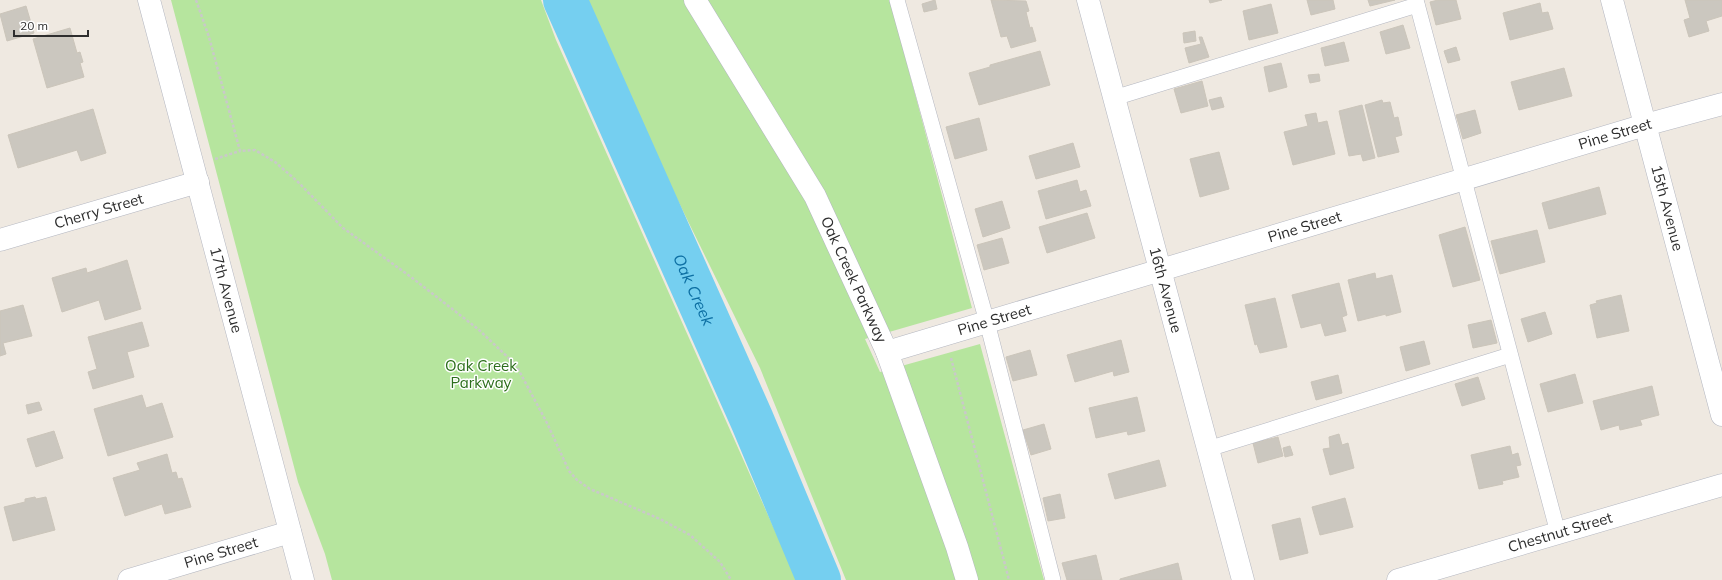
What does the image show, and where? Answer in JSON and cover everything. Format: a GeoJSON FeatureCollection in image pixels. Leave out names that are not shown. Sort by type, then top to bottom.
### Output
{"type":"FeatureCollection","features":[{"type":"Feature","properties":{"kind":"street","name":"17th Avenue"},"geometry":{"type":"LineString","coordinates":[[149,0],[303,580]]}},
{"type":"Feature","properties":{"kind":"street","name":"Oak Creek Parkway"},"geometry":{"type":"LineString","coordinates":[[695,0],[815,196],[887,352],[957,547],[967,580]]}},
{"type":"Feature","properties":{"kind":"street","name":"16th Avenue"},"geometry":{"type":"LineString","coordinates":[[1088,0],[1243,580]]}},
{"type":"Feature","properties":{"kind":"street","name":"15th Avenue"},"geometry":{"type":"LineString","coordinates":[[1612,0],[1722,415]]}},
{"type":"Feature","properties":{"kind":"street","name":"Pine Street"},"geometry":{"type":"LineString","coordinates":[[887,352],[1645,125],[1722,104]]}},
{"type":"Feature","properties":{"kind":"street","name":"Cherry Street"},"geometry":{"type":"LineString","coordinates":[[0,240],[198,182]]}},
{"type":"Feature","properties":{"kind":"street","name":"Chestnut Street"},"geometry":{"type":"LineString","coordinates":[[1398,580],[1722,485]]}},
{"type":"Feature","properties":{"kind":"street","name":"Pine Street"},"geometry":{"type":"LineString","coordinates":[[129,580],[290,532]]}},
{"type":"Feature","properties":{"kind":"lane"},"geometry":{"type":"LineString","coordinates":[[897,0],[987,322],[1053,580]]}},
{"type":"Feature","properties":{"kind":"lane"},"geometry":{"type":"LineString","coordinates":[[1114,98],[1416,2],[1558,533]]}},
{"type":"Feature","properties":{"kind":"lane"},"geometry":{"type":"LineString","coordinates":[[1208,448],[1510,355]]}},
{"type":"Feature","properties":{"kind":"path"},"geometry":{"type":"LineString","coordinates":[[196,0],[209,37],[240,151],[255,150],[275,162],[297,181],[343,228],[411,277],[478,329],[516,364],[547,423],[569,471],[577,480],[590,489],[690,535],[720,562],[731,580]]}},
{"type":"Feature","properties":{"kind":"path"},"geometry":{"type":"LineString","coordinates":[[944,334],[1009,580]]}},
{"type":"Feature","properties":{"kind":"green space","name":"Oak Creek Parkway"},"geometry":{"type":"Polygon","coordinates":[[[171,0],[541,0],[556,40],[797,580],[332,580],[325,554],[298,482],[171,0]]]}},
{"type":"Feature","properties":{"kind":"green space"},"geometry":{"type":"Polygon","coordinates":[[[584,0],[890,0],[972,308],[865,339],[880,372],[980,344],[1044,580],[846,580],[760,368],[608,58],[584,0]]]}},
{"type":"Feature","properties":{"kind":"building"},"geometry":{"type":"Polygon","coordinates":[[[935,0],[937,9],[924,12],[922,4],[935,0]]]}},
{"type":"Feature","properties":{"kind":"building"},"geometry":{"type":"Polygon","coordinates":[[[991,0],[1026,1],[1029,11],[1026,12],[1030,28],[1032,27],[1036,41],[1011,48],[1007,36],[1001,37],[991,0]]]}},
{"type":"Feature","properties":{"kind":"building"},"geometry":{"type":"Polygon","coordinates":[[[1209,0],[1222,0],[1210,3],[1209,0]]]}},
{"type":"Feature","properties":{"kind":"building"},"geometry":{"type":"Polygon","coordinates":[[[1307,0],[1333,0],[1335,9],[1311,15],[1307,0]]]}},
{"type":"Feature","properties":{"kind":"building"},"geometry":{"type":"Polygon","coordinates":[[[1368,0],[1395,0],[1370,6],[1368,0]]]}},
{"type":"Feature","properties":{"kind":"building"},"geometry":{"type":"Polygon","coordinates":[[[1438,0],[1456,0],[1461,19],[1436,25],[1430,2],[1438,0]]]}},
{"type":"Feature","properties":{"kind":"building"},"geometry":{"type":"Polygon","coordinates":[[[1685,0],[1722,0],[1722,16],[1706,21],[1709,31],[1689,37],[1684,20],[1690,18],[1685,0]]]}},
{"type":"Feature","properties":{"kind":"building"},"geometry":{"type":"Polygon","coordinates":[[[1540,3],[1542,13],[1548,12],[1553,29],[1510,40],[1503,13],[1540,3]]]}},
{"type":"Feature","properties":{"kind":"building"},"geometry":{"type":"Polygon","coordinates":[[[1271,4],[1278,33],[1249,40],[1243,11],[1271,4]]]}},
{"type":"Feature","properties":{"kind":"building"},"geometry":{"type":"Polygon","coordinates":[[[26,6],[34,33],[7,41],[0,14],[26,6]]]}},
{"type":"Feature","properties":{"kind":"building"},"geometry":{"type":"Polygon","coordinates":[[[1403,25],[1410,48],[1386,54],[1380,32],[1403,25]]]}},
{"type":"Feature","properties":{"kind":"building"},"geometry":{"type":"Polygon","coordinates":[[[70,28],[77,53],[80,52],[83,62],[80,63],[84,77],[47,88],[33,39],[70,28]]]}},
{"type":"Feature","properties":{"kind":"building"},"geometry":{"type":"Polygon","coordinates":[[[1195,31],[1196,41],[1184,43],[1183,33],[1195,31]]]}},
{"type":"Feature","properties":{"kind":"building"},"geometry":{"type":"Polygon","coordinates":[[[1199,37],[1202,37],[1209,57],[1189,63],[1185,48],[1201,44],[1199,37]]]}},
{"type":"Feature","properties":{"kind":"building"},"geometry":{"type":"Polygon","coordinates":[[[1344,42],[1349,61],[1325,66],[1321,48],[1344,42]]]}},
{"type":"Feature","properties":{"kind":"building"},"geometry":{"type":"Polygon","coordinates":[[[1456,47],[1460,60],[1448,63],[1444,51],[1456,47]]]}},
{"type":"Feature","properties":{"kind":"building"},"geometry":{"type":"Polygon","coordinates":[[[1040,51],[1050,85],[979,105],[969,73],[990,67],[990,65],[1040,51]]]}},
{"type":"Feature","properties":{"kind":"building"},"geometry":{"type":"Polygon","coordinates":[[[1281,63],[1287,87],[1269,92],[1264,67],[1281,63]]]}},
{"type":"Feature","properties":{"kind":"building"},"geometry":{"type":"Polygon","coordinates":[[[1564,68],[1572,96],[1519,110],[1511,82],[1564,68]]]}},
{"type":"Feature","properties":{"kind":"building"},"geometry":{"type":"Polygon","coordinates":[[[1319,74],[1320,81],[1310,83],[1308,75],[1319,74]]]}},
{"type":"Feature","properties":{"kind":"building"},"geometry":{"type":"Polygon","coordinates":[[[1202,81],[1208,106],[1181,113],[1174,89],[1202,81]]]}},
{"type":"Feature","properties":{"kind":"building"},"geometry":{"type":"Polygon","coordinates":[[[1221,97],[1224,107],[1212,110],[1209,100],[1221,97]]]}},
{"type":"Feature","properties":{"kind":"building"},"geometry":{"type":"Polygon","coordinates":[[[1382,100],[1383,103],[1390,102],[1394,118],[1398,117],[1402,135],[1395,137],[1399,152],[1378,157],[1365,105],[1382,100]]]}},
{"type":"Feature","properties":{"kind":"building"},"geometry":{"type":"Polygon","coordinates":[[[1362,105],[1375,158],[1363,161],[1361,154],[1349,156],[1339,111],[1362,105]]]}},
{"type":"Feature","properties":{"kind":"building"},"geometry":{"type":"Polygon","coordinates":[[[93,109],[106,153],[81,161],[77,150],[18,168],[8,135],[93,109]]]}},
{"type":"Feature","properties":{"kind":"building"},"geometry":{"type":"Polygon","coordinates":[[[1475,110],[1481,133],[1463,139],[1456,115],[1475,110]]]}},
{"type":"Feature","properties":{"kind":"building"},"geometry":{"type":"Polygon","coordinates":[[[1316,113],[1318,123],[1327,121],[1335,154],[1293,165],[1284,132],[1308,126],[1305,115],[1316,113]]]}},
{"type":"Feature","properties":{"kind":"building"},"geometry":{"type":"Polygon","coordinates":[[[979,118],[987,150],[955,159],[946,127],[979,118]]]}},
{"type":"Feature","properties":{"kind":"building"},"geometry":{"type":"Polygon","coordinates":[[[1073,143],[1080,167],[1036,179],[1029,156],[1073,143]]]}},
{"type":"Feature","properties":{"kind":"building"},"geometry":{"type":"Polygon","coordinates":[[[1219,152],[1229,189],[1200,197],[1190,159],[1219,152]]]}},
{"type":"Feature","properties":{"kind":"building"},"geometry":{"type":"Polygon","coordinates":[[[1077,180],[1080,192],[1086,190],[1091,206],[1046,219],[1038,191],[1077,180]]]}},
{"type":"Feature","properties":{"kind":"building"},"geometry":{"type":"Polygon","coordinates":[[[1599,187],[1606,214],[1549,229],[1542,203],[1599,187]]]}},
{"type":"Feature","properties":{"kind":"building"},"geometry":{"type":"Polygon","coordinates":[[[1002,201],[1010,228],[983,237],[975,209],[1002,201]]]}},
{"type":"Feature","properties":{"kind":"building"},"geometry":{"type":"Polygon","coordinates":[[[1087,213],[1095,238],[1047,253],[1039,227],[1087,213]]]}},
{"type":"Feature","properties":{"kind":"building"},"geometry":{"type":"Polygon","coordinates":[[[1465,227],[1480,280],[1453,287],[1439,235],[1465,227]]]}},
{"type":"Feature","properties":{"kind":"building"},"geometry":{"type":"Polygon","coordinates":[[[1537,230],[1545,262],[1500,274],[1491,241],[1537,230]]]}},
{"type":"Feature","properties":{"kind":"building"},"geometry":{"type":"Polygon","coordinates":[[[1002,238],[1009,263],[984,270],[977,245],[1002,238]]]}},
{"type":"Feature","properties":{"kind":"building"},"geometry":{"type":"Polygon","coordinates":[[[127,260],[141,309],[105,320],[99,300],[62,312],[52,278],[86,268],[87,273],[127,260]]]}},
{"type":"Feature","properties":{"kind":"building"},"geometry":{"type":"Polygon","coordinates":[[[1375,273],[1376,279],[1392,275],[1401,312],[1358,321],[1348,280],[1375,273]]]}},
{"type":"Feature","properties":{"kind":"building"},"geometry":{"type":"Polygon","coordinates":[[[1339,283],[1347,315],[1342,317],[1346,331],[1325,336],[1321,323],[1301,328],[1292,295],[1339,283]]]}},
{"type":"Feature","properties":{"kind":"building"},"geometry":{"type":"Polygon","coordinates":[[[1621,295],[1629,331],[1597,338],[1590,305],[1597,303],[1596,301],[1621,295]]]}},
{"type":"Feature","properties":{"kind":"building"},"geometry":{"type":"Polygon","coordinates":[[[1275,298],[1287,347],[1260,353],[1257,344],[1255,345],[1245,305],[1275,298]]]}},
{"type":"Feature","properties":{"kind":"building"},"geometry":{"type":"Polygon","coordinates":[[[23,305],[32,336],[3,343],[6,354],[0,356],[0,311],[23,305]]]}},
{"type":"Feature","properties":{"kind":"building"},"geometry":{"type":"Polygon","coordinates":[[[1545,312],[1552,334],[1528,342],[1521,319],[1545,312]]]}},
{"type":"Feature","properties":{"kind":"building"},"geometry":{"type":"Polygon","coordinates":[[[1491,320],[1497,343],[1473,348],[1468,325],[1491,320]]]}},
{"type":"Feature","properties":{"kind":"building"},"geometry":{"type":"Polygon","coordinates":[[[142,322],[149,346],[127,352],[134,377],[93,389],[88,372],[97,369],[88,337],[142,322]]]}},
{"type":"Feature","properties":{"kind":"building"},"geometry":{"type":"Polygon","coordinates":[[[1121,340],[1129,372],[1114,376],[1113,371],[1075,382],[1067,355],[1121,340]]]}},
{"type":"Feature","properties":{"kind":"building"},"geometry":{"type":"Polygon","coordinates":[[[1424,341],[1430,364],[1406,371],[1400,347],[1424,341]]]}},
{"type":"Feature","properties":{"kind":"building"},"geometry":{"type":"Polygon","coordinates":[[[1030,350],[1037,375],[1013,381],[1006,357],[1030,350]]]}},
{"type":"Feature","properties":{"kind":"building"},"geometry":{"type":"Polygon","coordinates":[[[1575,374],[1583,403],[1548,412],[1540,384],[1575,374]]]}},
{"type":"Feature","properties":{"kind":"building"},"geometry":{"type":"Polygon","coordinates":[[[1338,375],[1342,393],[1316,400],[1311,382],[1338,375]]]}},
{"type":"Feature","properties":{"kind":"building"},"geometry":{"type":"Polygon","coordinates":[[[1478,377],[1485,399],[1462,406],[1455,384],[1478,377]]]}},
{"type":"Feature","properties":{"kind":"building"},"geometry":{"type":"Polygon","coordinates":[[[1652,386],[1659,415],[1640,420],[1642,425],[1620,430],[1619,425],[1601,430],[1593,401],[1652,386]]]}},
{"type":"Feature","properties":{"kind":"building"},"geometry":{"type":"Polygon","coordinates":[[[142,395],[146,408],[162,403],[173,437],[108,456],[94,409],[142,395]]]}},
{"type":"Feature","properties":{"kind":"building"},"geometry":{"type":"Polygon","coordinates":[[[1137,397],[1145,431],[1128,435],[1127,431],[1096,438],[1089,408],[1137,397]]]}},
{"type":"Feature","properties":{"kind":"building"},"geometry":{"type":"Polygon","coordinates":[[[39,402],[42,410],[28,414],[26,405],[39,402]]]}},
{"type":"Feature","properties":{"kind":"building"},"geometry":{"type":"Polygon","coordinates":[[[1044,424],[1051,449],[1031,455],[1023,430],[1044,424]]]}},
{"type":"Feature","properties":{"kind":"building"},"geometry":{"type":"Polygon","coordinates":[[[54,431],[63,458],[36,467],[27,439],[54,431]]]}},
{"type":"Feature","properties":{"kind":"building"},"geometry":{"type":"Polygon","coordinates":[[[1339,434],[1342,445],[1348,443],[1354,468],[1330,475],[1323,449],[1330,448],[1329,437],[1339,434]]]}},
{"type":"Feature","properties":{"kind":"building"},"geometry":{"type":"Polygon","coordinates":[[[1278,437],[1283,456],[1258,463],[1253,443],[1278,437]]]}},
{"type":"Feature","properties":{"kind":"building"},"geometry":{"type":"Polygon","coordinates":[[[1290,446],[1293,455],[1285,457],[1283,448],[1290,446]]]}},
{"type":"Feature","properties":{"kind":"building"},"geometry":{"type":"Polygon","coordinates":[[[1510,446],[1512,455],[1518,453],[1521,465],[1516,466],[1519,477],[1502,481],[1503,484],[1479,489],[1471,455],[1510,446]]]}},
{"type":"Feature","properties":{"kind":"building"},"geometry":{"type":"Polygon","coordinates":[[[167,454],[172,473],[176,472],[178,479],[182,478],[191,507],[165,514],[162,504],[125,516],[113,478],[140,470],[137,463],[167,454]]]}},
{"type":"Feature","properties":{"kind":"building"},"geometry":{"type":"Polygon","coordinates":[[[1159,460],[1166,486],[1115,499],[1108,474],[1159,460]]]}},
{"type":"Feature","properties":{"kind":"building"},"geometry":{"type":"Polygon","coordinates":[[[1060,494],[1065,518],[1048,521],[1043,498],[1060,494]]]}},
{"type":"Feature","properties":{"kind":"building"},"geometry":{"type":"Polygon","coordinates":[[[35,497],[36,499],[46,497],[55,530],[13,541],[4,507],[25,502],[25,499],[35,497]]]}},
{"type":"Feature","properties":{"kind":"building"},"geometry":{"type":"Polygon","coordinates":[[[1345,498],[1353,527],[1320,535],[1312,507],[1345,498]]]}},
{"type":"Feature","properties":{"kind":"building"},"geometry":{"type":"Polygon","coordinates":[[[1300,518],[1308,553],[1280,560],[1272,525],[1300,518]]]}},
{"type":"Feature","properties":{"kind":"building"},"geometry":{"type":"Polygon","coordinates":[[[1096,555],[1102,580],[1067,580],[1062,563],[1096,555]]]}},
{"type":"Feature","properties":{"kind":"building"},"geometry":{"type":"Polygon","coordinates":[[[1178,563],[1182,580],[1120,580],[1120,579],[1178,563]]]}},
{"type":"Feature","properties":{"kind":"waterway","name":"Oak Creek"},"geometry":{"type":"LineString","coordinates":[[565,0],[752,420],[819,580]]}}]}
